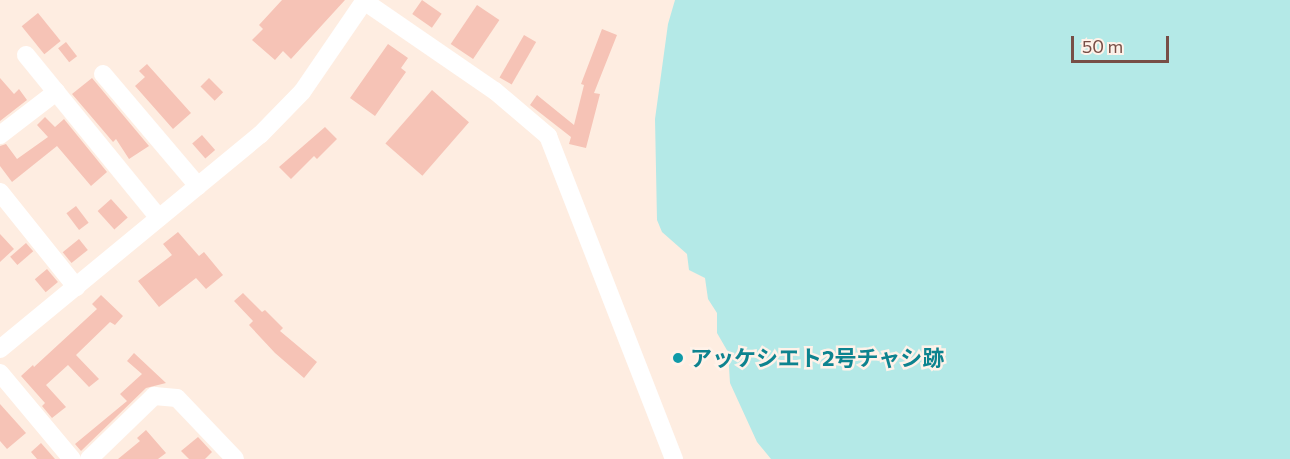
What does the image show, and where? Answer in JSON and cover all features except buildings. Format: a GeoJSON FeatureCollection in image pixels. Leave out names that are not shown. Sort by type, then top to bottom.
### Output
{"type":"FeatureCollection","features":[{"type":"Feature","properties":{"kind":"street"},"geometry":{"type":"LineString","coordinates":[[0,349],[260,135],[302,92],[364,0],[495,91],[548,136],[674,459]]}},
{"type":"Feature","properties":{"kind":"street"},"geometry":{"type":"LineString","coordinates":[[26,55],[159,218]]}},
{"type":"Feature","properties":{"kind":"street"},"geometry":{"type":"LineString","coordinates":[[103,74],[198,186]]}},
{"type":"Feature","properties":{"kind":"street"},"geometry":{"type":"LineString","coordinates":[[0,135],[56,92]]}},
{"type":"Feature","properties":{"kind":"street"},"geometry":{"type":"LineString","coordinates":[[0,192],[76,287]]}},
{"type":"Feature","properties":{"kind":"street"},"geometry":{"type":"LineString","coordinates":[[0,373],[72,459]]}},
{"type":"Feature","properties":{"kind":"street"},"geometry":{"type":"LineString","coordinates":[[89,459],[154,396],[177,398],[235,459]]}},
{"type":"Feature","properties":{"kind":"water"},"geometry":{"type":"Polygon","coordinates":[[[675,0],[1290,0],[1290,459],[771,459],[757,442],[730,383],[728,352],[717,333],[717,313],[708,299],[705,278],[689,270],[687,254],[662,232],[657,220],[655,119],[668,24],[675,0]]]}},
{"type":"Feature","properties":{"kind":"place","name":"アッケシエト2号チャシ跡"},"geometry":{"type":"Point","coordinates":[678,358]}}]}
